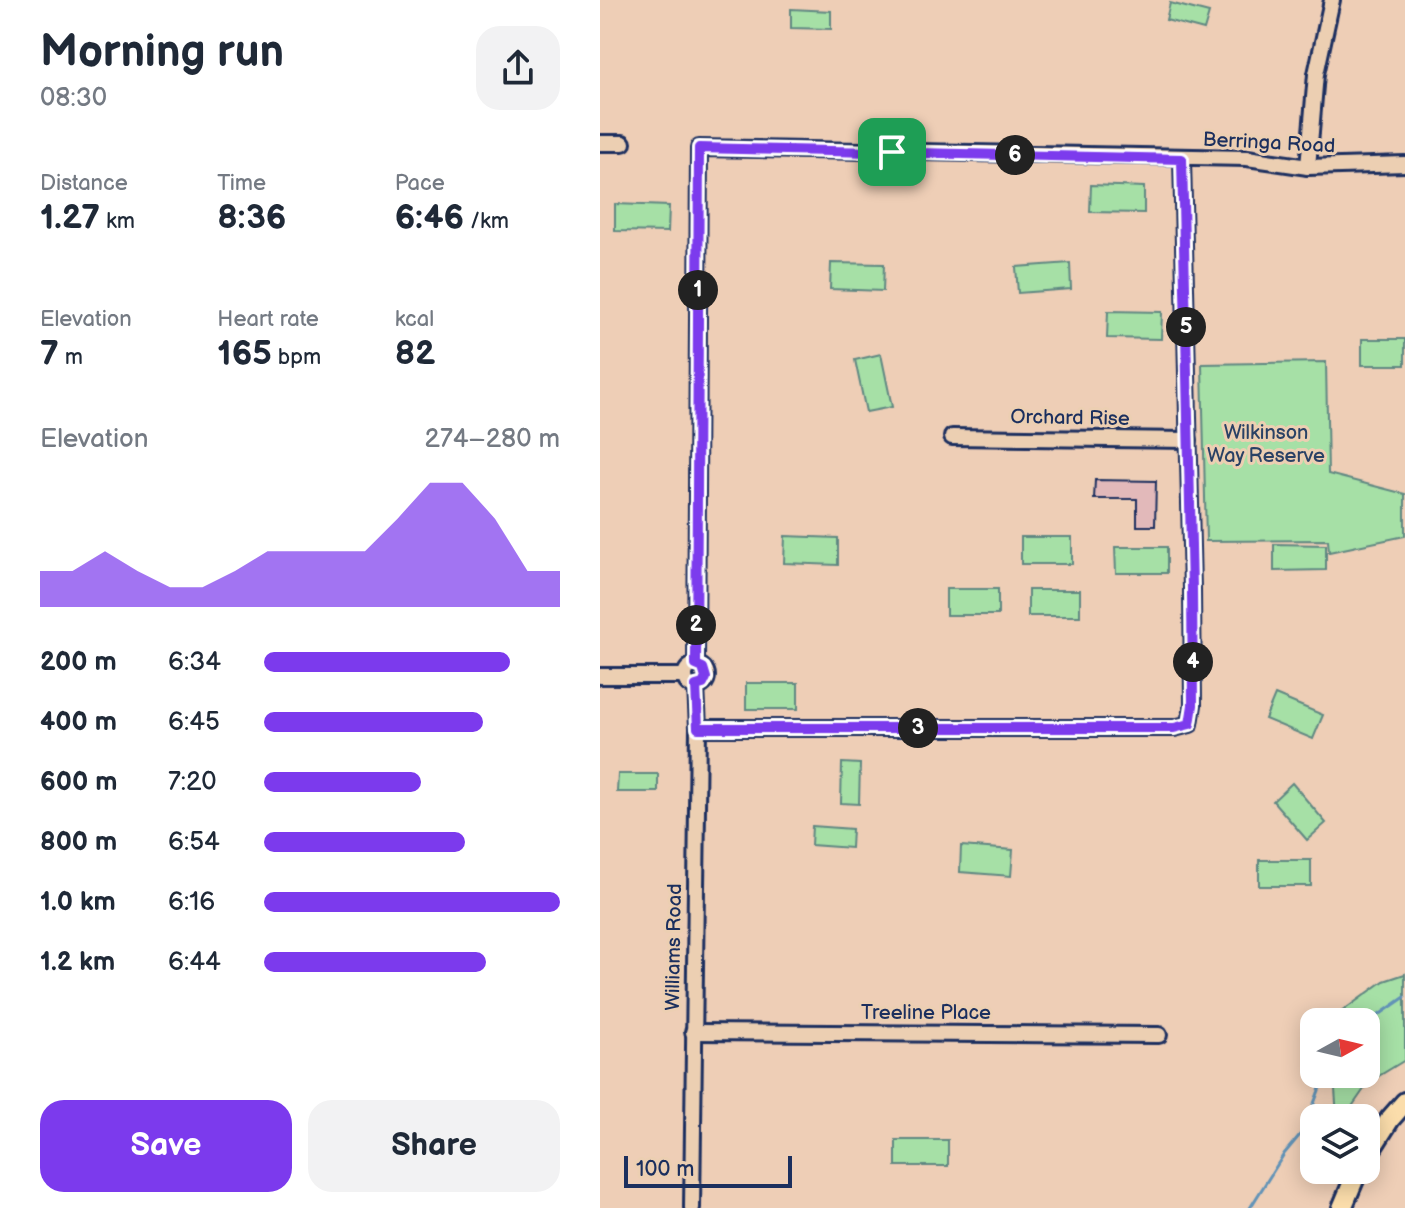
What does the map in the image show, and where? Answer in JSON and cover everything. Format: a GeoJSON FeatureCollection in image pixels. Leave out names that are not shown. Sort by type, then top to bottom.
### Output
{"type":"FeatureCollection","features":[{"type":"Feature","properties":{"kind":"main road"},"geometry":{"type":"LineString","coordinates":[[1380,1135],[1405,1102]]}},
{"type":"Feature","properties":{"kind":"main road"},"geometry":{"type":"LineString","coordinates":[[1342,1208],[1352,1184]]}},
{"type":"Feature","properties":{"kind":"street"},"geometry":{"type":"LineString","coordinates":[[1308,167],[1316,74],[1332,0]]}},
{"type":"Feature","properties":{"kind":"street"},"geometry":{"type":"LineString","coordinates":[[600,143],[623,143]]}},
{"type":"Feature","properties":{"kind":"street","name":"Berringa Road"},"geometry":{"type":"LineString","coordinates":[[699,148],[1247,158],[1308,167],[1405,164]]}},
{"type":"Feature","properties":{"kind":"street","name":"Williams Road"},"geometry":{"type":"LineString","coordinates":[[692,1208],[698,728],[692,676],[699,148]]}},
{"type":"Feature","properties":{"kind":"street"},"geometry":{"type":"LineString","coordinates":[[698,728],[1174,728],[1190,724],[1193,690],[1182,159]]}},
{"type":"Feature","properties":{"kind":"street","name":"Orchard Rise"},"geometry":{"type":"LineString","coordinates":[[952,437],[1189,440]]}},
{"type":"Feature","properties":{"kind":"street"},"geometry":{"type":"LineString","coordinates":[[600,676],[692,676]]}},
{"type":"Feature","properties":{"kind":"street","name":"Treeline Place"},"geometry":{"type":"LineString","coordinates":[[693,1032],[1159,1035]]}},
{"type":"Feature","properties":{"kind":"green space"},"geometry":{"type":"Polygon","coordinates":[[[1170,3],[1209,13],[1204,30],[1166,20],[1170,3]]]}},
{"type":"Feature","properties":{"kind":"green space"},"geometry":{"type":"Polygon","coordinates":[[[791,9],[831,11],[831,29],[791,28],[791,9]]]}},
{"type":"Feature","properties":{"kind":"green space"},"geometry":{"type":"Polygon","coordinates":[[[1091,185],[1144,187],[1144,213],[1090,212],[1091,185]]]}},
{"type":"Feature","properties":{"kind":"green space"},"geometry":{"type":"Polygon","coordinates":[[[615,204],[669,206],[668,232],[615,231],[615,204]]]}},
{"type":"Feature","properties":{"kind":"green space"},"geometry":{"type":"Polygon","coordinates":[[[831,263],[884,264],[883,291],[830,289],[831,263]]]}},
{"type":"Feature","properties":{"kind":"green space"},"geometry":{"type":"Polygon","coordinates":[[[1070,263],[1071,289],[1018,293],[1016,267],[1070,263]]]}},
{"type":"Feature","properties":{"kind":"green space"},"geometry":{"type":"Polygon","coordinates":[[[1108,311],[1162,312],[1161,339],[1107,338],[1108,311]]]}},
{"type":"Feature","properties":{"kind":"green space"},"geometry":{"type":"Polygon","coordinates":[[[1362,339],[1405,339],[1405,365],[1362,365],[1362,339]]]}},
{"type":"Feature","properties":{"kind":"green space"},"geometry":{"type":"Polygon","coordinates":[[[881,354],[892,407],[866,412],[855,360],[881,354]]]}},
{"type":"Feature","properties":{"kind":"green space","name":"Wilkinson Way Reserve"},"geometry":{"type":"Polygon","coordinates":[[[1326,362],[1328,474],[1405,494],[1405,536],[1329,552],[1328,540],[1206,541],[1202,364],[1326,362]]]}},
{"type":"Feature","properties":{"kind":"green space"},"geometry":{"type":"Polygon","coordinates":[[[785,536],[838,538],[838,565],[784,563],[785,536]]]}},
{"type":"Feature","properties":{"kind":"green space"},"geometry":{"type":"Polygon","coordinates":[[[1021,537],[1072,537],[1072,564],[1021,564],[1021,537]]]}},
{"type":"Feature","properties":{"kind":"green space"},"geometry":{"type":"Polygon","coordinates":[[[1274,544],[1326,545],[1326,570],[1274,571],[1274,544]]]}},
{"type":"Feature","properties":{"kind":"green space"},"geometry":{"type":"Polygon","coordinates":[[[1115,547],[1167,547],[1167,573],[1116,573],[1115,547]]]}},
{"type":"Feature","properties":{"kind":"green space"},"geometry":{"type":"Polygon","coordinates":[[[946,589],[998,589],[998,615],[946,615],[946,589]]]}},
{"type":"Feature","properties":{"kind":"green space"},"geometry":{"type":"Polygon","coordinates":[[[1028,590],[1080,590],[1080,616],[1028,616],[1028,590]]]}},
{"type":"Feature","properties":{"kind":"green space"},"geometry":{"type":"Polygon","coordinates":[[[746,683],[798,683],[798,709],[746,709],[746,683]]]}},
{"type":"Feature","properties":{"kind":"green space"},"geometry":{"type":"Polygon","coordinates":[[[1275,695],[1323,715],[1313,739],[1265,719],[1275,695]]]}},
{"type":"Feature","properties":{"kind":"green space"},"geometry":{"type":"Polygon","coordinates":[[[842,763],[860,764],[859,804],[841,803],[842,763]]]}},
{"type":"Feature","properties":{"kind":"green space"},"geometry":{"type":"Polygon","coordinates":[[[618,774],[658,774],[658,792],[617,792],[618,774]]]}},
{"type":"Feature","properties":{"kind":"green space"},"geometry":{"type":"Polygon","coordinates":[[[1292,783],[1326,823],[1307,840],[1273,801],[1292,783]]]}},
{"type":"Feature","properties":{"kind":"green space"},"geometry":{"type":"Polygon","coordinates":[[[812,826],[852,829],[851,848],[811,845],[812,826]]]}},
{"type":"Feature","properties":{"kind":"green space"},"geometry":{"type":"Polygon","coordinates":[[[961,846],[1013,850],[1011,876],[960,872],[961,846]]]}},
{"type":"Feature","properties":{"kind":"green space"},"geometry":{"type":"Polygon","coordinates":[[[1259,860],[1311,860],[1311,886],[1259,886],[1259,860]]]}},
{"type":"Feature","properties":{"kind":"green space"},"geometry":{"type":"Polygon","coordinates":[[[1405,974],[1405,1060],[1380,1075],[1380,1008],[1347,1008],[1384,981],[1405,974]]]}},
{"type":"Feature","properties":{"kind":"green space"},"geometry":{"type":"Polygon","coordinates":[[[1335,1088],[1365,1088],[1354,1104],[1336,1104],[1335,1088]]]}},
{"type":"Feature","properties":{"kind":"green space"},"geometry":{"type":"Polygon","coordinates":[[[896,1140],[948,1140],[948,1166],[896,1166],[896,1140]]]}},
{"type":"Feature","properties":{"kind":"building"},"geometry":{"type":"Polygon","coordinates":[[[1095,480],[1156,481],[1155,526],[1137,526],[1137,499],[1094,499],[1095,480]]]}},
{"type":"Feature","properties":{"kind":"waterway"},"geometry":{"type":"LineString","coordinates":[[1380,1014],[1405,997]]}},
{"type":"Feature","properties":{"kind":"waterway"},"geometry":{"type":"LineString","coordinates":[[1250,1208],[1284,1154],[1304,1130],[1320,1088]]}},
{"type":"Feature","properties":{"kind":"route"},"geometry":{"type":"LineString","coordinates":[[699,148],[892,152],[1182,159],[1192,589],[1193,705],[1190,724],[1174,728],[698,728],[696,686],[703,684],[706,678],[705,670],[696,665],[699,148]]}}]}
